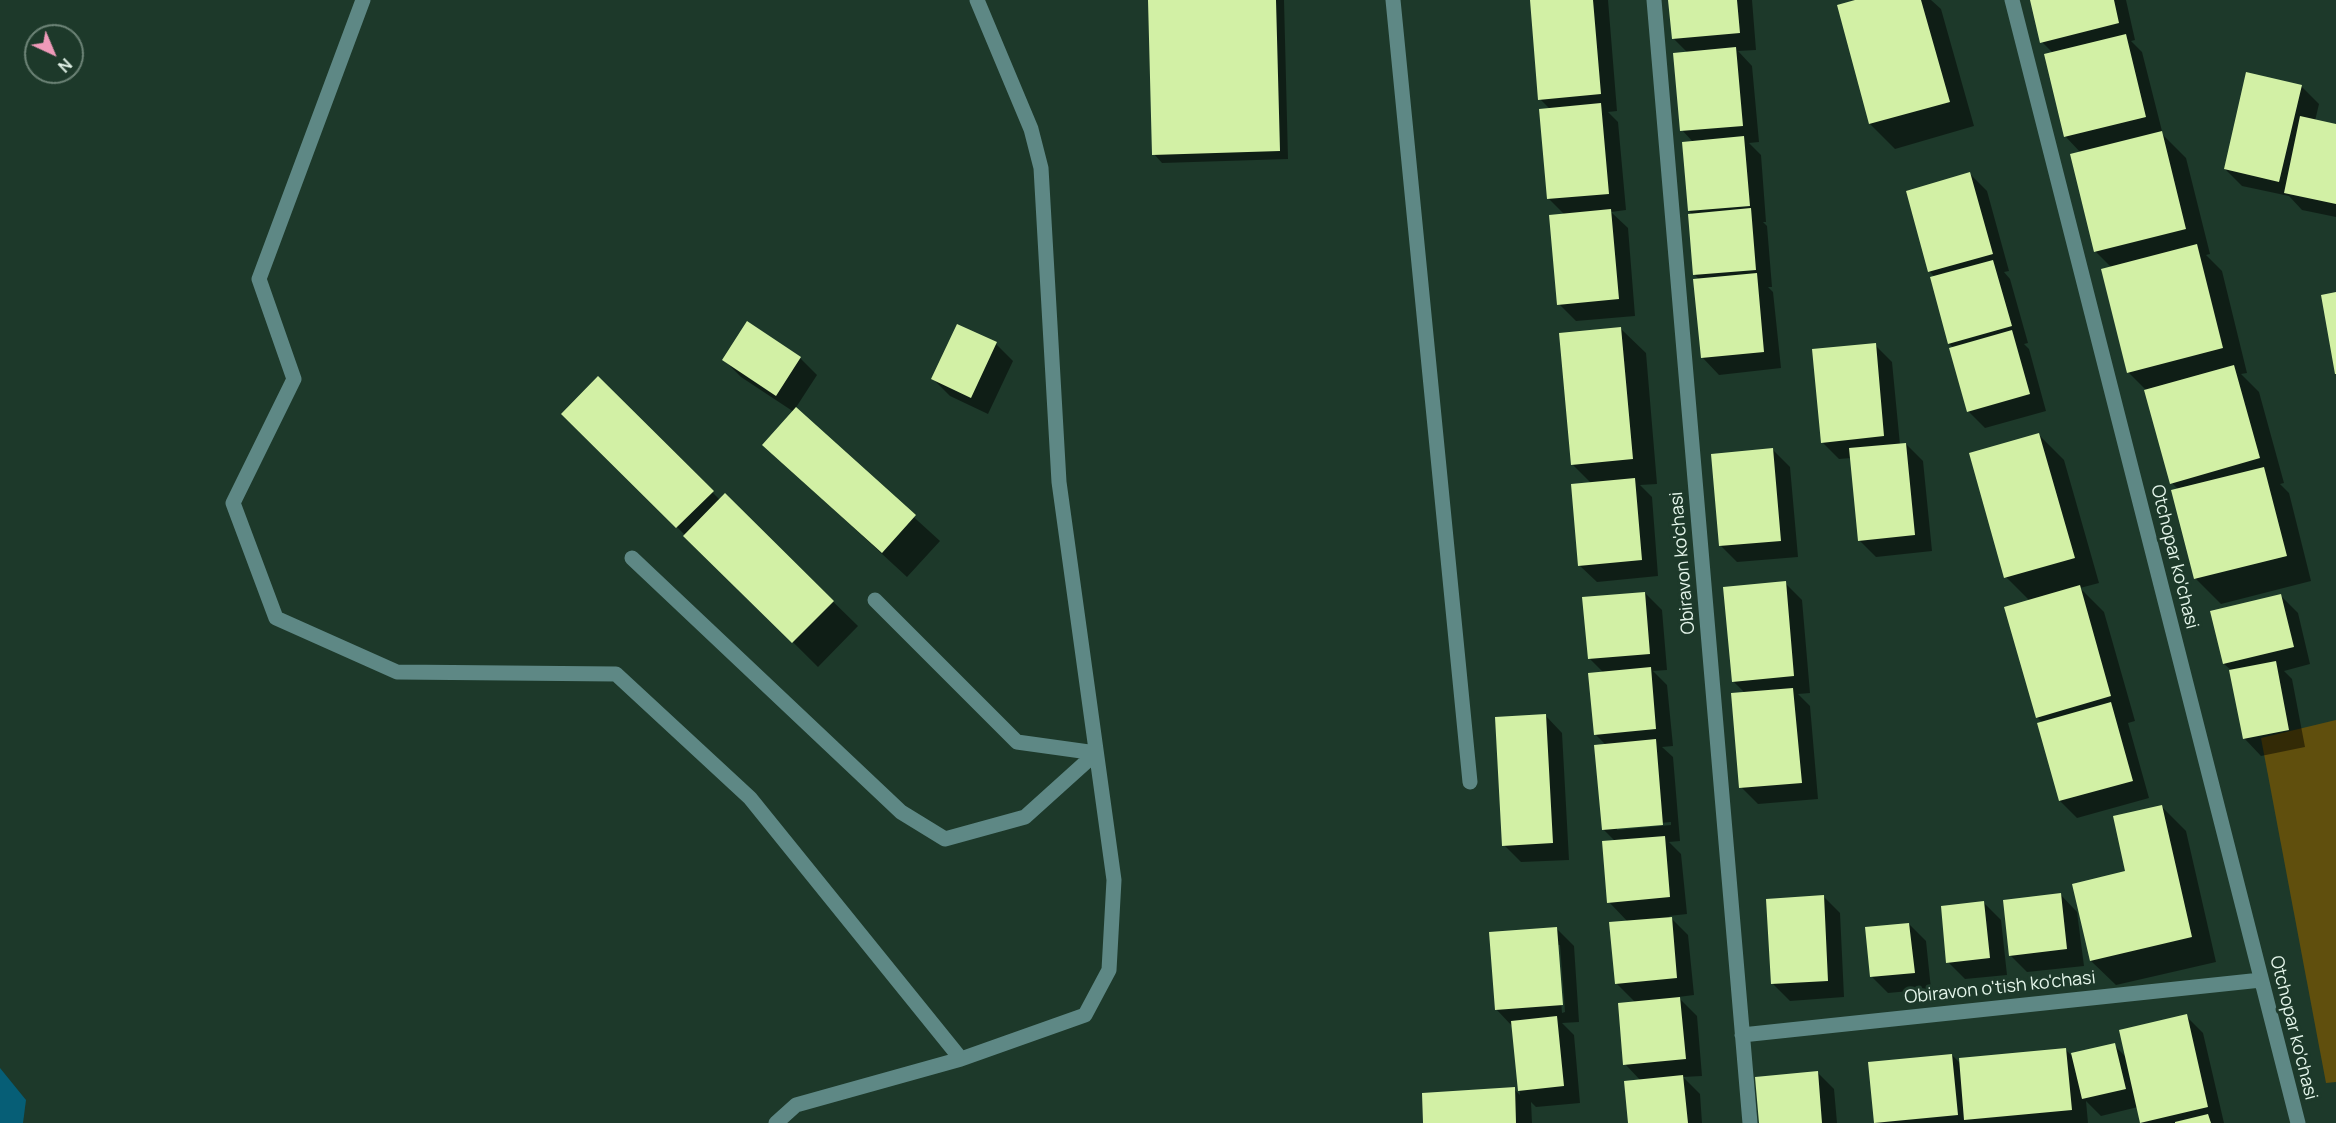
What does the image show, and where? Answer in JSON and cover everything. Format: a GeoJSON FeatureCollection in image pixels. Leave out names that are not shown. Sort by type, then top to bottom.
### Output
{"type":"FeatureCollection","features":[{"type":"Feature","properties":{"kind":"street"},"geometry":{"type":"LineString","coordinates":[[363,0],[259,279],[294,379],[234,503],[276,618],[397,672],[616,674],[750,798],[961,1059]]}},
{"type":"Feature","properties":{"kind":"street"},"geometry":{"type":"LineString","coordinates":[[776,1123],[796,1105],[961,1059],[1085,1015],[1109,970],[1114,880],[1059,482],[1041,168],[1031,129],[977,0]]}},
{"type":"Feature","properties":{"kind":"street"},"geometry":{"type":"LineString","coordinates":[[1393,0],[1470,782]]}},
{"type":"Feature","properties":{"kind":"street","name":"Obiravon ko'chasi"},"geometry":{"type":"LineString","coordinates":[[1654,0],[1750,1123]]}},
{"type":"Feature","properties":{"kind":"street","name":"Otchopar ko'chasi"},"geometry":{"type":"LineString","coordinates":[[2012,0],[2298,1123]]}},
{"type":"Feature","properties":{"kind":"street"},"geometry":{"type":"LineString","coordinates":[[632,558],[902,812],[945,839],[1025,817],[1096,753]]}},
{"type":"Feature","properties":{"kind":"street"},"geometry":{"type":"LineString","coordinates":[[875,600],[1017,742],[1096,753]]}},
{"type":"Feature","properties":{"kind":"street","name":"Obiravon o'tish ko'chasi"},"geometry":{"type":"LineString","coordinates":[[1742,1035],[2261,980]]}},
{"type":"Feature","properties":{"kind":"shaded area"},"geometry":{"type":"Polygon","coordinates":[[[2336,720],[2336,1082],[2326,1083],[2261,738],[2336,720]]]}},
{"type":"Feature","properties":{"kind":"water"},"geometry":{"type":"Polygon","coordinates":[[[0,1068],[26,1100],[23,1123],[0,1123],[0,1068]]]}},
{"type":"Feature","properties":{"kind":"building"},"geometry":{"type":"Polygon","coordinates":[[[1148,0],[1276,0],[1280,151],[1152,155],[1148,0]]]}},
{"type":"Feature","properties":{"kind":"building"},"geometry":{"type":"Polygon","coordinates":[[[1530,0],[1593,0],[1601,94],[1538,100],[1530,0]]]}},
{"type":"Feature","properties":{"kind":"building"},"geometry":{"type":"Polygon","coordinates":[[[1668,0],[1737,0],[1740,33],[1672,39],[1668,0]]]}},
{"type":"Feature","properties":{"kind":"building"},"geometry":{"type":"Polygon","coordinates":[[[1855,0],[1921,0],[1950,102],[1869,124],[1837,5],[1855,0]]]}},
{"type":"Feature","properties":{"kind":"building"},"geometry":{"type":"Polygon","coordinates":[[[2030,0],[2114,0],[2119,23],[2040,43],[2030,0]]]}},
{"type":"Feature","properties":{"kind":"building"},"geometry":{"type":"Polygon","coordinates":[[[2126,34],[2146,117],[2064,137],[2044,54],[2126,34]]]}},
{"type":"Feature","properties":{"kind":"building"},"geometry":{"type":"Polygon","coordinates":[[[1736,47],[1743,126],[1680,131],[1673,53],[1736,47]]]}},
{"type":"Feature","properties":{"kind":"building"},"geometry":{"type":"Polygon","coordinates":[[[2246,72],[2302,85],[2279,182],[2224,169],[2246,72]]]}},
{"type":"Feature","properties":{"kind":"building"},"geometry":{"type":"Polygon","coordinates":[[[1601,103],[1609,194],[1547,199],[1539,109],[1601,103]]]}},
{"type":"Feature","properties":{"kind":"building"},"geometry":{"type":"Polygon","coordinates":[[[2300,116],[2336,124],[2336,204],[2284,193],[2300,116]]]}},
{"type":"Feature","properties":{"kind":"building"},"geometry":{"type":"Polygon","coordinates":[[[2162,131],[2186,229],[2094,252],[2070,154],[2162,131]]]}},
{"type":"Feature","properties":{"kind":"building"},"geometry":{"type":"Polygon","coordinates":[[[1744,136],[1750,206],[1688,211],[1682,142],[1744,136]]]}},
{"type":"Feature","properties":{"kind":"building"},"geometry":{"type":"Polygon","coordinates":[[[1970,172],[1993,254],[1928,272],[1906,191],[1970,172]]]}},
{"type":"Feature","properties":{"kind":"building"},"geometry":{"type":"Polygon","coordinates":[[[1751,208],[1756,270],[1693,275],[1688,214],[1751,208]]]}},
{"type":"Feature","properties":{"kind":"building"},"geometry":{"type":"Polygon","coordinates":[[[1611,209],[1619,299],[1557,305],[1549,215],[1611,209]]]}},
{"type":"Feature","properties":{"kind":"building"},"geometry":{"type":"Polygon","coordinates":[[[2197,244],[2223,348],[2127,373],[2101,269],[2197,244]]]}},
{"type":"Feature","properties":{"kind":"building"},"geometry":{"type":"Polygon","coordinates":[[[1993,260],[2012,326],[1948,344],[1930,277],[1993,260]]]}},
{"type":"Feature","properties":{"kind":"building"},"geometry":{"type":"Polygon","coordinates":[[[1757,273],[1764,352],[1701,358],[1693,279],[1757,273]]]}},
{"type":"Feature","properties":{"kind":"building"},"geometry":{"type":"Polygon","coordinates":[[[2336,292],[2336,374],[2335,374],[2321,295],[2336,292]]]}},
{"type":"Feature","properties":{"kind":"building"},"geometry":{"type":"Polygon","coordinates":[[[747,321],[801,357],[776,396],[722,360],[747,321]]]}},
{"type":"Feature","properties":{"kind":"building"},"geometry":{"type":"Polygon","coordinates":[[[957,324],[997,342],[971,398],[931,379],[957,324]]]}},
{"type":"Feature","properties":{"kind":"building"},"geometry":{"type":"Polygon","coordinates":[[[1621,327],[1633,459],[1571,465],[1559,333],[1621,327]]]}},
{"type":"Feature","properties":{"kind":"building"},"geometry":{"type":"Polygon","coordinates":[[[2012,330],[2030,394],[1967,412],[1949,348],[2012,330]]]}},
{"type":"Feature","properties":{"kind":"building"},"geometry":{"type":"Polygon","coordinates":[[[1876,343],[1884,436],[1821,443],[1812,349],[1876,343]]]}},
{"type":"Feature","properties":{"kind":"building"},"geometry":{"type":"Polygon","coordinates":[[[2234,365],[2260,458],[2170,484],[2144,390],[2234,365]]]}},
{"type":"Feature","properties":{"kind":"building"},"geometry":{"type":"Polygon","coordinates":[[[598,376],[714,491],[676,528],[561,414],[598,376]]]}},
{"type":"Feature","properties":{"kind":"building"},"geometry":{"type":"Polygon","coordinates":[[[796,407],[916,515],[882,553],[762,445],[796,407]]]}},
{"type":"Feature","properties":{"kind":"building"},"geometry":{"type":"Polygon","coordinates":[[[2039,433],[2075,558],[2004,578],[1969,453],[2039,433]]]}},
{"type":"Feature","properties":{"kind":"building"},"geometry":{"type":"Polygon","coordinates":[[[1906,443],[1915,535],[1858,541],[1849,448],[1906,443]]]}},
{"type":"Feature","properties":{"kind":"building"},"geometry":{"type":"Polygon","coordinates":[[[1773,448],[1781,541],[1719,546],[1711,454],[1773,448]]]}},
{"type":"Feature","properties":{"kind":"building"},"geometry":{"type":"Polygon","coordinates":[[[2264,467],[2287,556],[2194,579],[2171,490],[2264,467]]]}},
{"type":"Feature","properties":{"kind":"building"},"geometry":{"type":"Polygon","coordinates":[[[1635,478],[1642,560],[1578,566],[1571,484],[1635,478]]]}},
{"type":"Feature","properties":{"kind":"building"},"geometry":{"type":"Polygon","coordinates":[[[725,493],[834,601],[792,643],[683,536],[725,493]]]}},
{"type":"Feature","properties":{"kind":"building"},"geometry":{"type":"Polygon","coordinates":[[[1786,581],[1794,676],[1732,682],[1723,587],[1786,581]]]}},
{"type":"Feature","properties":{"kind":"building"},"geometry":{"type":"Polygon","coordinates":[[[2080,585],[2111,696],[2036,718],[2004,607],[2080,585]]]}},
{"type":"Feature","properties":{"kind":"building"},"geometry":{"type":"Polygon","coordinates":[[[1645,592],[1650,654],[1588,659],[1582,597],[1645,592]]]}},
{"type":"Feature","properties":{"kind":"building"},"geometry":{"type":"Polygon","coordinates":[[[2281,594],[2294,647],[2223,664],[2210,611],[2281,594]]]}},
{"type":"Feature","properties":{"kind":"building"},"geometry":{"type":"Polygon","coordinates":[[[2276,661],[2289,730],[2243,739],[2229,670],[2276,661]]]}},
{"type":"Feature","properties":{"kind":"building"},"geometry":{"type":"Polygon","coordinates":[[[1651,667],[1656,729],[1594,735],[1588,673],[1651,667]]]}},
{"type":"Feature","properties":{"kind":"building"},"geometry":{"type":"Polygon","coordinates":[[[1793,688],[1802,783],[1739,788],[1731,693],[1793,688]]]}},
{"type":"Feature","properties":{"kind":"building"},"geometry":{"type":"Polygon","coordinates":[[[2111,702],[2133,781],[2059,801],[2037,723],[2111,702]]]}},
{"type":"Feature","properties":{"kind":"building"},"geometry":{"type":"Polygon","coordinates":[[[1546,714],[1553,843],[1502,846],[1495,717],[1546,714]]]}},
{"type":"Feature","properties":{"kind":"building"},"geometry":{"type":"Polygon","coordinates":[[[1656,739],[1663,825],[1602,830],[1594,745],[1656,739]]]}},
{"type":"Feature","properties":{"kind":"building"},"geometry":{"type":"Polygon","coordinates":[[[2162,805],[2192,937],[2090,961],[2072,884],[2125,871],[2113,816],[2162,805]]]}},
{"type":"Feature","properties":{"kind":"building"},"geometry":{"type":"Polygon","coordinates":[[[1665,836],[1670,897],[1607,903],[1602,841],[1665,836]]]}},
{"type":"Feature","properties":{"kind":"building"},"geometry":{"type":"Polygon","coordinates":[[[2061,893],[2067,949],[2009,956],[2003,900],[2061,893]]]}},
{"type":"Feature","properties":{"kind":"building"},"geometry":{"type":"Polygon","coordinates":[[[1824,895],[1828,981],[1771,984],[1766,899],[1824,895]]]}},
{"type":"Feature","properties":{"kind":"building"},"geometry":{"type":"Polygon","coordinates":[[[1984,901],[1990,958],[1946,963],[1941,906],[1984,901]]]}},
{"type":"Feature","properties":{"kind":"building"},"geometry":{"type":"Polygon","coordinates":[[[1672,917],[1677,978],[1615,984],[1609,922],[1672,917]]]}},
{"type":"Feature","properties":{"kind":"building"},"geometry":{"type":"Polygon","coordinates":[[[1909,923],[1915,973],[1870,977],[1865,927],[1909,923]]]}},
{"type":"Feature","properties":{"kind":"building"},"geometry":{"type":"Polygon","coordinates":[[[1557,927],[1563,1005],[1495,1010],[1489,932],[1557,927]]]}},
{"type":"Feature","properties":{"kind":"building"},"geometry":{"type":"Polygon","coordinates":[[[1680,997],[1686,1059],[1623,1065],[1618,1003],[1680,997]]]}},
{"type":"Feature","properties":{"kind":"building"},"geometry":{"type":"Polygon","coordinates":[[[2187,1014],[2208,1107],[2140,1123],[2119,1030],[2187,1014]]]}},
{"type":"Feature","properties":{"kind":"building"},"geometry":{"type":"Polygon","coordinates":[[[1557,1016],[1564,1086],[1518,1091],[1511,1021],[1557,1016]]]}},
{"type":"Feature","properties":{"kind":"building"},"geometry":{"type":"Polygon","coordinates":[[[2115,1043],[2126,1089],[2082,1099],[2071,1053],[2115,1043]]]}},
{"type":"Feature","properties":{"kind":"building"},"geometry":{"type":"Polygon","coordinates":[[[2066,1048],[2072,1110],[1964,1120],[1959,1058],[2066,1048]]]}},
{"type":"Feature","properties":{"kind":"building"},"geometry":{"type":"Polygon","coordinates":[[[1952,1054],[1958,1115],[1874,1123],[1868,1062],[1952,1054]]]}},
{"type":"Feature","properties":{"kind":"building"},"geometry":{"type":"Polygon","coordinates":[[[1818,1071],[1822,1123],[1759,1123],[1755,1077],[1818,1071]]]}},
{"type":"Feature","properties":{"kind":"building"},"geometry":{"type":"Polygon","coordinates":[[[1683,1075],[1688,1123],[1628,1123],[1624,1081],[1683,1075]]]}},
{"type":"Feature","properties":{"kind":"building"},"geometry":{"type":"Polygon","coordinates":[[[1515,1087],[1516,1123],[1423,1123],[1422,1093],[1515,1087]]]}},
{"type":"Feature","properties":{"kind":"building"},"geometry":{"type":"Polygon","coordinates":[[[2208,1114],[2211,1123],[2175,1123],[2175,1122],[2208,1114]]]}}]}
